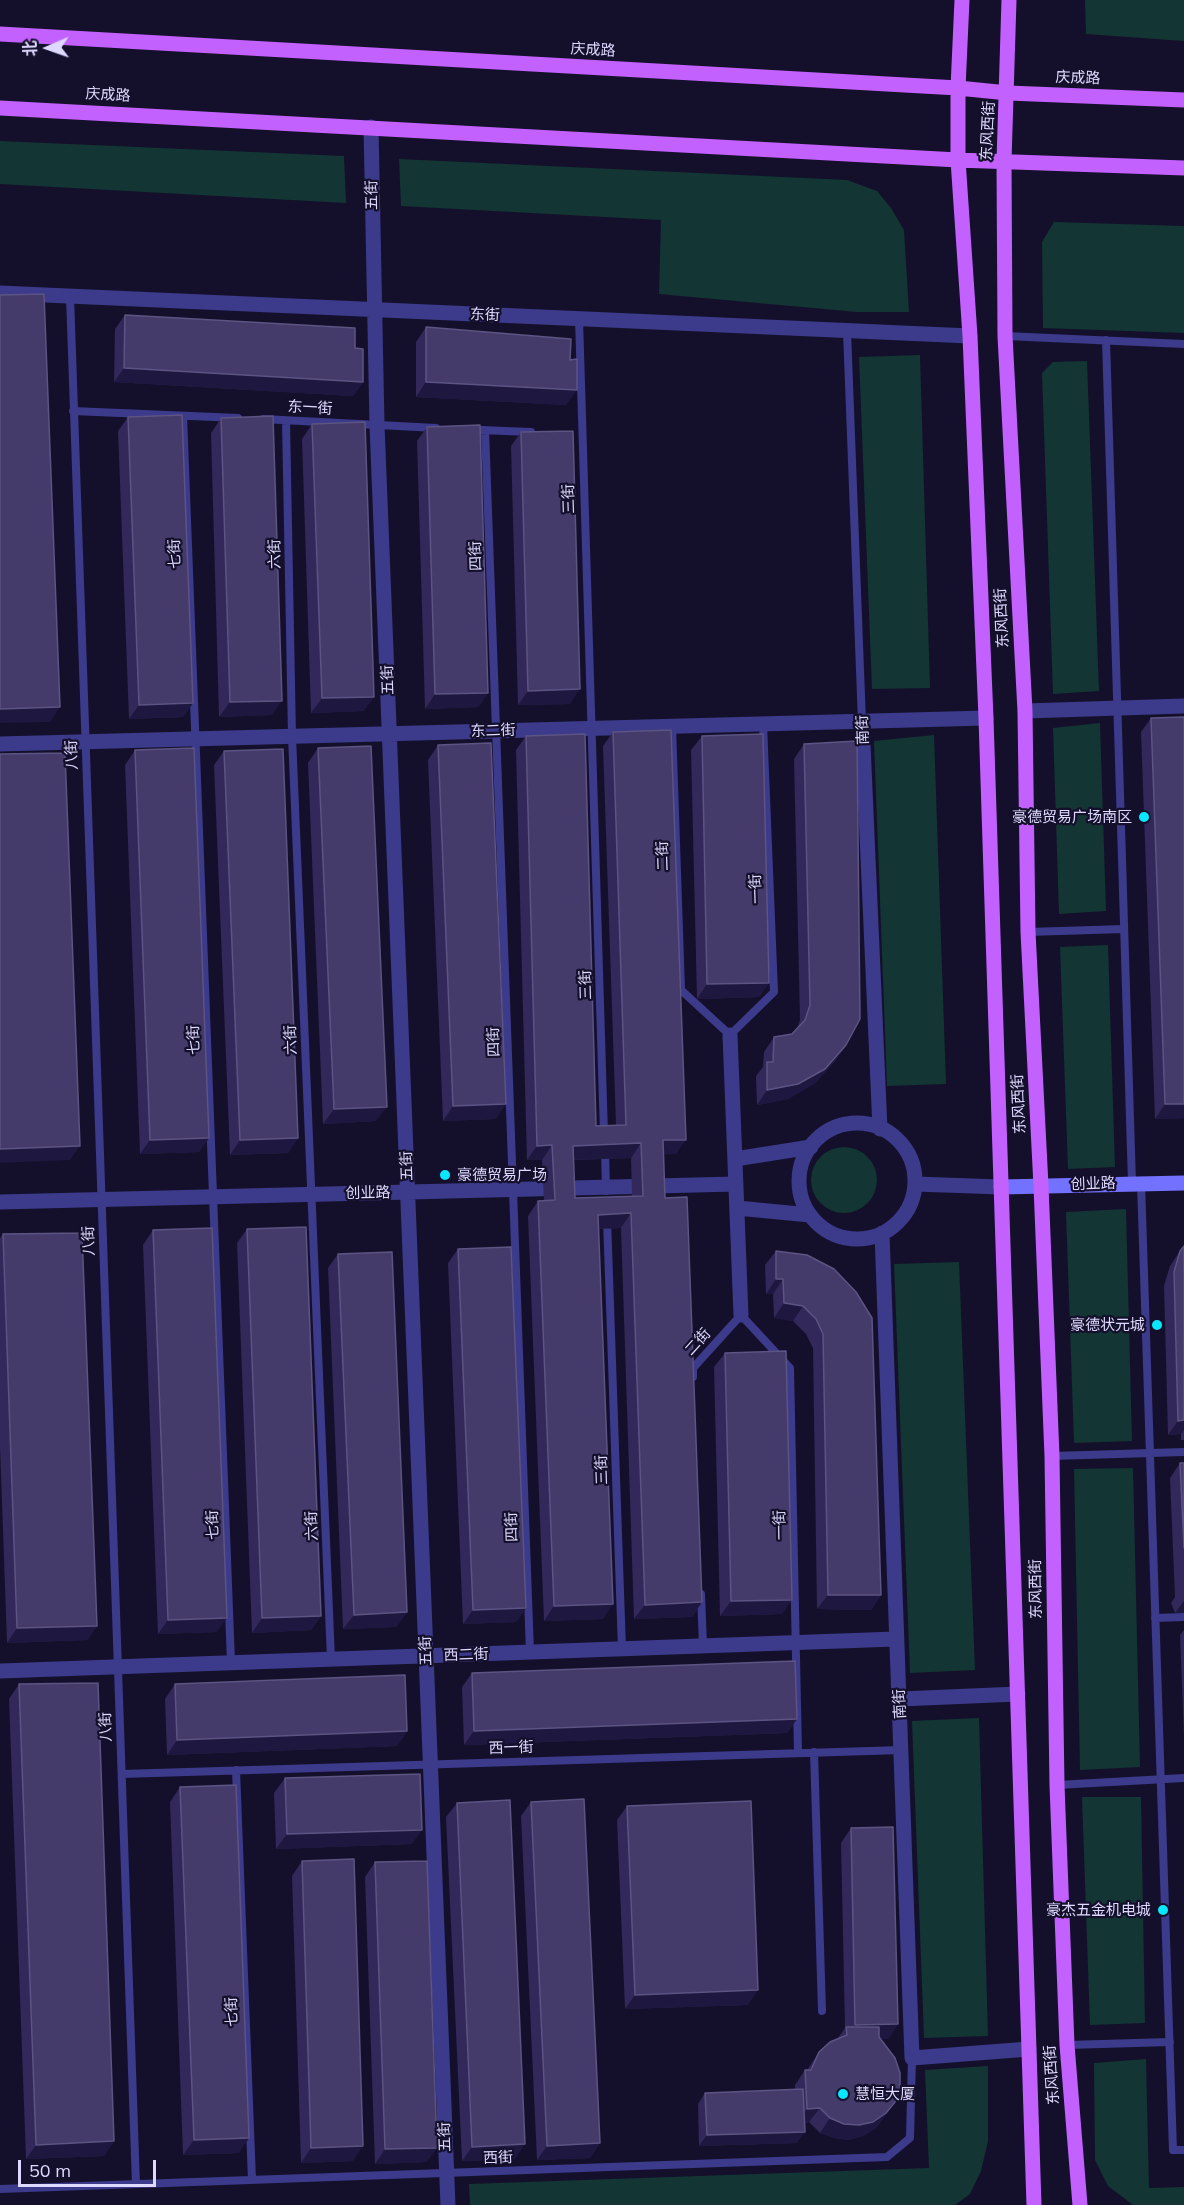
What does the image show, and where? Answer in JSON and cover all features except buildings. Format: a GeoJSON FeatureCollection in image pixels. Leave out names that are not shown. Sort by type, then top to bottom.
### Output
{"type":"FeatureCollection","features":[{"type":"Feature","properties":{"kind":"main road","name":"东风西街"},"geometry":{"type":"LineString","coordinates":[[962,0],[957,160],[970,336],[986,718],[1034,2205]]}},
{"type":"Feature","properties":{"kind":"main road","name":"东风西街"},"geometry":{"type":"LineString","coordinates":[[1009,0],[1008,93],[1004,161],[1005,336],[1025,711],[1028,932],[1052,1456],[1057,1785],[1067,2045],[1080,2205]]}},
{"type":"Feature","properties":{"kind":"main road","name":"庆成路"},"geometry":{"type":"LineString","coordinates":[[0,34],[958,88],[1008,93],[1184,100]]}},
{"type":"Feature","properties":{"kind":"main road","name":"庆成路"},"geometry":{"type":"LineString","coordinates":[[0,108],[957,160],[1184,168]]}},
{"type":"Feature","properties":{"kind":"street","name":"五街"},"geometry":{"type":"LineString","coordinates":[[371,127],[377,425],[448,2205]]}},
{"type":"Feature","properties":{"kind":"street","name":"东街"},"geometry":{"type":"LineString","coordinates":[[0,294],[970,336]]}},
{"type":"Feature","properties":{"kind":"street"},"geometry":{"type":"LineString","coordinates":[[1025,711],[1184,706]]}},
{"type":"Feature","properties":{"kind":"street","name":"东二街"},"geometry":{"type":"LineString","coordinates":[[0,744],[986,718]]}},
{"type":"Feature","properties":{"kind":"street","name":"南街"},"geometry":{"type":"LineString","coordinates":[[862,722],[880,1129]]}},
{"type":"Feature","properties":{"kind":"street"},"geometry":{"type":"LineString","coordinates":[[730,1035],[741,1315]]}},
{"type":"Feature","properties":{"kind":"street"},"geometry":{"type":"LineString","coordinates":[[850,1123],[870,1125],[880,1129],[889,1132],[903,1146],[913,1164],[915,1184],[911,1203],[902,1218],[889,1230],[873,1237],[855,1239],[838,1236],[822,1227],[810,1215],[802,1197],[800,1177],[804,1157],[815,1141],[831,1129],[850,1123]]}},
{"type":"Feature","properties":{"kind":"street"},"geometry":{"type":"LineString","coordinates":[[735,1159],[811,1147]]}},
{"type":"Feature","properties":{"kind":"street","name":"创业路"},"geometry":{"type":"LineString","coordinates":[[1001,1187],[1184,1182]]}},
{"type":"Feature","properties":{"kind":"street","name":"创业路"},"geometry":{"type":"LineString","coordinates":[[0,1202],[513,1190],[607,1193],[736,1184]]}},
{"type":"Feature","properties":{"kind":"street"},"geometry":{"type":"LineString","coordinates":[[915,1184],[1001,1187]]}},
{"type":"Feature","properties":{"kind":"street"},"geometry":{"type":"LineString","coordinates":[[737,1208],[810,1215]]}},
{"type":"Feature","properties":{"kind":"street","name":"南街"},"geometry":{"type":"LineString","coordinates":[[882,1233],[912,2058]]}},
{"type":"Feature","properties":{"kind":"street","name":"西二街"},"geometry":{"type":"LineString","coordinates":[[0,1671],[896,1640]]}},
{"type":"Feature","properties":{"kind":"street"},"geometry":{"type":"LineString","coordinates":[[900,1699],[1018,1694]]}},
{"type":"Feature","properties":{"kind":"street"},"geometry":{"type":"LineString","coordinates":[[912,2058],[1029,2049]]}},
{"type":"Feature","properties":{"kind":"lane","name":"八街"},"geometry":{"type":"LineString","coordinates":[[70,297],[136,2184]]}},
{"type":"Feature","properties":{"kind":"lane","name":"三街"},"geometry":{"type":"LineString","coordinates":[[579,319],[607,1193]]}},
{"type":"Feature","properties":{"kind":"lane","name":"南街"},"geometry":{"type":"LineString","coordinates":[[847,331],[862,722]]}},
{"type":"Feature","properties":{"kind":"lane"},"geometry":{"type":"LineString","coordinates":[[1005,336],[1184,344]]}},
{"type":"Feature","properties":{"kind":"lane"},"geometry":{"type":"LineString","coordinates":[[1106,340],[1124,929],[1150,1453],[1173,2150],[1184,2150]]}},
{"type":"Feature","properties":{"kind":"lane","name":"东一街"},"geometry":{"type":"LineString","coordinates":[[73,411],[449,428]]}},
{"type":"Feature","properties":{"kind":"lane","name":"七街"},"geometry":{"type":"LineString","coordinates":[[183,416],[231,1662]]}},
{"type":"Feature","properties":{"kind":"lane","name":"六街"},"geometry":{"type":"LineString","coordinates":[[286,421],[292,736],[331,1659]]}},
{"type":"Feature","properties":{"kind":"lane"},"geometry":{"type":"LineString","coordinates":[[473,429],[538,433]]}},
{"type":"Feature","properties":{"kind":"lane","name":"四街"},"geometry":{"type":"LineString","coordinates":[[485,430],[530,1652]]}},
{"type":"Feature","properties":{"kind":"lane"},"geometry":{"type":"LineString","coordinates":[[570,434],[581,435]]}},
{"type":"Feature","properties":{"kind":"lane","name":"一街"},"geometry":{"type":"LineString","coordinates":[[730,1035],[774,992],[763,724]]}},
{"type":"Feature","properties":{"kind":"lane","name":"二街"},"geometry":{"type":"LineString","coordinates":[[672,726],[681,990],[730,1035]]}},
{"type":"Feature","properties":{"kind":"lane"},"geometry":{"type":"LineString","coordinates":[[1028,932],[1124,929]]}},
{"type":"Feature","properties":{"kind":"lane","name":"三街"},"geometry":{"type":"LineString","coordinates":[[607,1211],[622,1649]]}},
{"type":"Feature","properties":{"kind":"lane","name":"一街"},"geometry":{"type":"LineString","coordinates":[[741,1315],[789,1368],[798,1753]]}},
{"type":"Feature","properties":{"kind":"lane","name":"二街"},"geometry":{"type":"LineString","coordinates":[[694,1391],[693,1368],[741,1315]]}},
{"type":"Feature","properties":{"kind":"lane"},"geometry":{"type":"LineString","coordinates":[[1052,1456],[1184,1452]]}},
{"type":"Feature","properties":{"kind":"lane"},"geometry":{"type":"LineString","coordinates":[[700,1588],[703,1646]]}},
{"type":"Feature","properties":{"kind":"lane"},"geometry":{"type":"LineString","coordinates":[[1155,1618],[1184,1617]]}},
{"type":"Feature","properties":{"kind":"lane","name":"西一街"},"geometry":{"type":"LineString","coordinates":[[122,1774],[902,1750]]}},
{"type":"Feature","properties":{"kind":"lane"},"geometry":{"type":"LineString","coordinates":[[814,1752],[822,2012]]}},
{"type":"Feature","properties":{"kind":"lane","name":"七街"},"geometry":{"type":"LineString","coordinates":[[236,1770],[252,2180]]}},
{"type":"Feature","properties":{"kind":"lane"},"geometry":{"type":"LineString","coordinates":[[1057,1785],[1184,1778]]}},
{"type":"Feature","properties":{"kind":"lane"},"geometry":{"type":"LineString","coordinates":[[1067,2045],[1170,2042]]}},
{"type":"Feature","properties":{"kind":"lane","name":"西街"},"geometry":{"type":"LineString","coordinates":[[0,2189],[887,2157],[910,2138],[912,2058]]}},
{"type":"Feature","properties":{"kind":"green space"},"geometry":{"type":"Polygon","coordinates":[[[1085,0],[1184,0],[1184,41],[1086,34],[1085,0]]]}},
{"type":"Feature","properties":{"kind":"green space"},"geometry":{"type":"Polygon","coordinates":[[[0,141],[344,156],[346,203],[0,184],[0,141]]]}},
{"type":"Feature","properties":{"kind":"green space"},"geometry":{"type":"Polygon","coordinates":[[[399,159],[847,180],[877,191],[891,208],[904,230],[909,312],[857,312],[659,294],[661,220],[401,206],[399,159]]]}},
{"type":"Feature","properties":{"kind":"green space"},"geometry":{"type":"Polygon","coordinates":[[[1054,222],[1184,226],[1184,333],[1043,328],[1042,242],[1054,222]]]}},
{"type":"Feature","properties":{"kind":"green space"},"geometry":{"type":"Polygon","coordinates":[[[920,355],[930,688],[872,689],[859,357],[920,355]]]}},
{"type":"Feature","properties":{"kind":"green space"},"geometry":{"type":"Polygon","coordinates":[[[1087,361],[1099,691],[1053,694],[1042,373],[1053,362],[1087,361]]]}},
{"type":"Feature","properties":{"kind":"green space"},"geometry":{"type":"Polygon","coordinates":[[[1100,723],[1106,911],[1059,914],[1053,728],[1100,723]]]}},
{"type":"Feature","properties":{"kind":"green space"},"geometry":{"type":"Polygon","coordinates":[[[934,735],[946,1084],[887,1086],[874,741],[934,735]]]}},
{"type":"Feature","properties":{"kind":"green space"},"geometry":{"type":"Polygon","coordinates":[[[1108,945],[1115,1167],[1068,1169],[1060,947],[1108,945]]]}},
{"type":"Feature","properties":{"kind":"green space"},"geometry":{"type":"Polygon","coordinates":[[[844,1147],[857,1150],[867,1157],[874,1167],[877,1180],[874,1193],[867,1203],[857,1210],[844,1213],[831,1210],[821,1203],[814,1193],[811,1180],[814,1167],[821,1157],[831,1150],[844,1147]]]}},
{"type":"Feature","properties":{"kind":"green space"},"geometry":{"type":"Polygon","coordinates":[[[1126,1209],[1132,1441],[1074,1443],[1066,1212],[1126,1209]]]}},
{"type":"Feature","properties":{"kind":"green space"},"geometry":{"type":"Polygon","coordinates":[[[959,1262],[975,1670],[910,1673],[894,1264],[959,1262]]]}},
{"type":"Feature","properties":{"kind":"green space"},"geometry":{"type":"Polygon","coordinates":[[[1133,1468],[1140,1767],[1080,1770],[1074,1469],[1133,1468]]]}},
{"type":"Feature","properties":{"kind":"green space"},"geometry":{"type":"Polygon","coordinates":[[[979,1718],[988,2036],[924,2038],[912,1721],[979,1718]]]}},
{"type":"Feature","properties":{"kind":"green space"},"geometry":{"type":"Polygon","coordinates":[[[1082,1797],[1141,1797],[1145,2023],[1090,2025],[1082,1797]]]}},
{"type":"Feature","properties":{"kind":"green space"},"geometry":{"type":"Polygon","coordinates":[[[1146,2059],[1149,2188],[1184,2187],[1184,2205],[1133,2205],[1108,2186],[1095,2160],[1094,2063],[1146,2059]]]}},
{"type":"Feature","properties":{"kind":"green space"},"geometry":{"type":"Polygon","coordinates":[[[988,2066],[988,2141],[981,2171],[970,2194],[955,2205],[470,2205],[469,2184],[929,2168],[925,2070],[988,2066]]]}},
{"type":"Feature","properties":{"kind":"place","name":"豪德贸易广场南区"},"geometry":{"type":"Point","coordinates":[1144,817]}},
{"type":"Feature","properties":{"kind":"place","name":"豪德贸易广场"},"geometry":{"type":"Point","coordinates":[445,1175]}},
{"type":"Feature","properties":{"kind":"place","name":"豪德状元城"},"geometry":{"type":"Point","coordinates":[1157,1325]}},
{"type":"Feature","properties":{"kind":"place","name":"豪杰五金机电城"},"geometry":{"type":"Point","coordinates":[1163,1910]}},
{"type":"Feature","properties":{"kind":"place","name":"慧恒大厦"},"geometry":{"type":"Point","coordinates":[843,2094]}}]}
